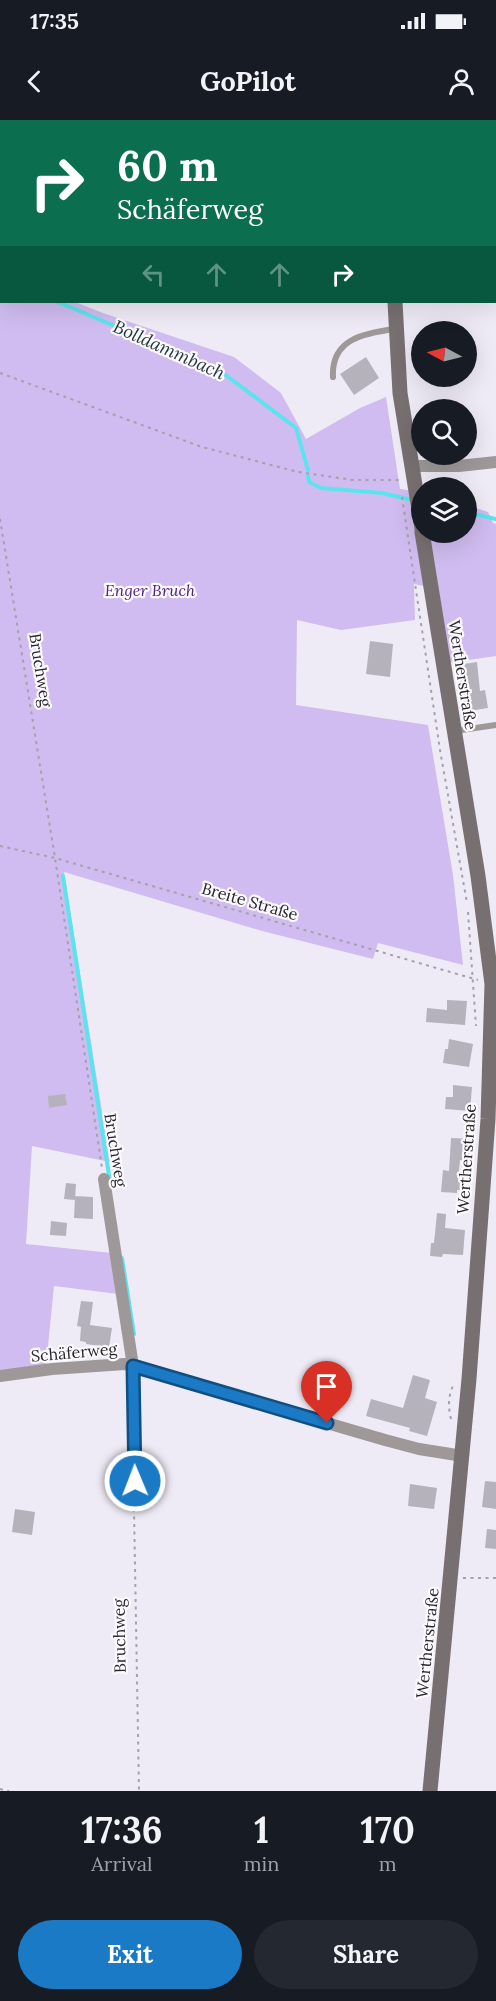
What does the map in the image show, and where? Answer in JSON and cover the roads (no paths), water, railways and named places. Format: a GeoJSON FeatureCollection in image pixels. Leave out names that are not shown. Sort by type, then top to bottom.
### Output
{"type":"FeatureCollection","features":[{"type":"Feature","properties":{"kind":"main road","name":"Wertherstraße"},"geometry":{"type":"LineString","coordinates":[[395,303],[400,393],[411,505]]}},
{"type":"Feature","properties":{"kind":"main road","name":"Wertherstraße"},"geometry":{"type":"LineString","coordinates":[[424,543],[478,876],[492,984],[492,1118],[452,1577],[430,1791]]}},
{"type":"Feature","properties":{"kind":"street"},"geometry":{"type":"LineString","coordinates":[[408,475],[496,462]]}},
{"type":"Feature","properties":{"kind":"street","name":"Bruchweg"},"geometry":{"type":"LineString","coordinates":[[104,1179],[133,1366],[134,1498]]}},
{"type":"Feature","properties":{"kind":"street","name":"Schäferweg"},"geometry":{"type":"LineString","coordinates":[[0,1376],[114,1364],[133,1366],[396,1443],[463,1456]]}},
{"type":"Feature","properties":{"kind":"lane"},"geometry":{"type":"LineString","coordinates":[[333,377],[334,358],[337,351],[345,344],[378,331],[395,329]]}},
{"type":"Feature","properties":{"kind":"lane"},"geometry":{"type":"LineString","coordinates":[[454,732],[496,725]]}},
{"type":"Feature","properties":{"kind":"waterway","name":"Bolldammbach"},"geometry":{"type":"LineString","coordinates":[[60,303],[219,370],[296,428],[308,470]]}},
{"type":"Feature","properties":{"kind":"waterway","name":"Bolldammbach"},"geometry":{"type":"LineString","coordinates":[[308,476],[309,482],[321,488],[382,493],[411,500]]}},
{"type":"Feature","properties":{"kind":"waterway","name":"Bolldammbach"},"geometry":{"type":"LineString","coordinates":[[477,515],[496,519]]}},
{"type":"Feature","properties":{"kind":"waterway"},"geometry":{"type":"LineString","coordinates":[[63,876],[110,1182]]}},
{"type":"Feature","properties":{"kind":"waterway"},"geometry":{"type":"LineString","coordinates":[[122,1258],[134,1334]]}},
{"type":"Feature","properties":{"kind":"park label","name":"Enger Bruch"},"geometry":{"type":"Point","coordinates":[150,590]}}]}
